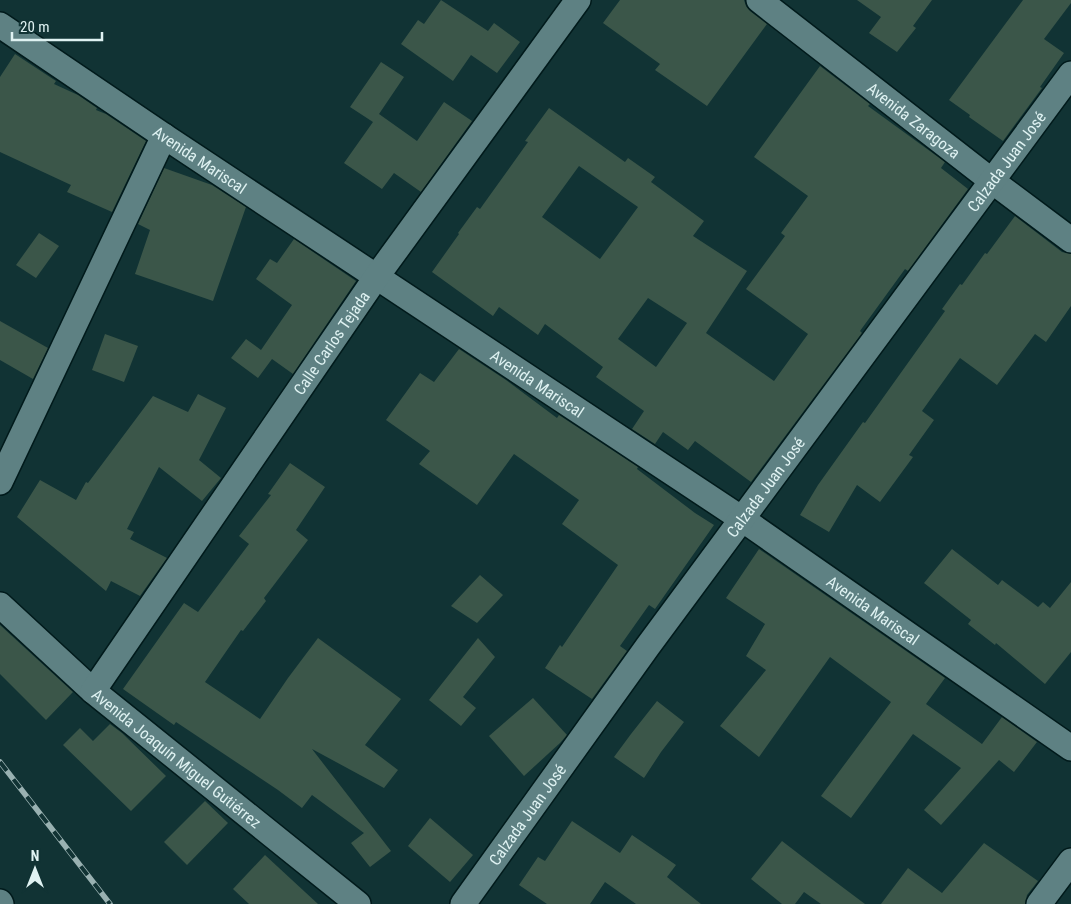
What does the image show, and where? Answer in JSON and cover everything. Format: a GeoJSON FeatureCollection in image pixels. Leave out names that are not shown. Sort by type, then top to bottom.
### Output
{"type":"FeatureCollection","features":[{"type":"Feature","properties":{"kind":"street","name":"Calle Carlos Tejada"},"geometry":{"type":"LineString","coordinates":[[93,691],[377,276],[578,0]]}},
{"type":"Feature","properties":{"kind":"street","name":"Avenida Zaragoza"},"geometry":{"type":"LineString","coordinates":[[759,0],[1071,240]]}},
{"type":"Feature","properties":{"kind":"street","name":"Avenida Mariscal"},"geometry":{"type":"LineString","coordinates":[[0,25],[164,136],[742,519],[1071,748]]}},
{"type":"Feature","properties":{"kind":"street","name":"Calzada Juan José"},"geometry":{"type":"LineString","coordinates":[[463,904],[642,654],[1071,74]]}},
{"type":"Feature","properties":{"kind":"street"},"geometry":{"type":"LineString","coordinates":[[0,482],[164,136]]}},
{"type":"Feature","properties":{"kind":"street","name":"Avenida Joaquín Miguel Gutiérrez"},"geometry":{"type":"LineString","coordinates":[[0,605],[93,691],[358,904]]}},
{"type":"Feature","properties":{"kind":"street"},"geometry":{"type":"LineString","coordinates":[[1039,904],[1071,862]]}},
{"type":"Feature","properties":{"kind":"building"},"geometry":{"type":"Polygon","coordinates":[[[441,0],[488,31],[494,23],[520,42],[497,73],[471,55],[453,81],[401,44],[418,20],[424,24],[441,0]]]}},
{"type":"Feature","properties":{"kind":"building"},"geometry":{"type":"Polygon","coordinates":[[[620,0],[744,0],[750,11],[767,24],[707,106],[655,70],[660,64],[603,23],[620,0]]]}},
{"type":"Feature","properties":{"kind":"building"},"geometry":{"type":"Polygon","coordinates":[[[857,0],[932,0],[913,26],[916,28],[897,52],[869,33],[881,17],[857,0]]]}},
{"type":"Feature","properties":{"kind":"building"},"geometry":{"type":"Polygon","coordinates":[[[1023,0],[1071,0],[1071,3],[1044,39],[1064,53],[1040,87],[1042,88],[1003,141],[949,100],[1023,0]]]}},
{"type":"Feature","properties":{"kind":"building"},"geometry":{"type":"Polygon","coordinates":[[[15,54],[56,81],[54,84],[78,95],[97,108],[96,110],[106,114],[146,141],[112,212],[67,192],[71,185],[0,152],[0,77],[15,54]]]}},
{"type":"Feature","properties":{"kind":"building"},"geometry":{"type":"Polygon","coordinates":[[[381,62],[404,77],[379,114],[417,141],[444,102],[472,121],[421,192],[394,173],[382,189],[344,163],[373,122],[350,107],[381,62]]]}},
{"type":"Feature","properties":{"kind":"building"},"geometry":{"type":"Polygon","coordinates":[[[820,66],[870,104],[868,106],[945,162],[941,168],[968,189],[908,271],[905,269],[860,331],[862,333],[751,482],[695,441],[688,450],[663,432],[655,444],[632,429],[644,411],[596,377],[603,367],[545,324],[538,335],[499,307],[493,316],[432,272],[477,207],[480,209],[528,142],[525,141],[549,108],[625,162],[628,158],[655,177],[651,182],[704,221],[693,236],[747,271],[706,333],[774,381],[808,334],[746,289],[785,236],[781,233],[808,196],[754,157],[820,66]],[[579,166],[542,217],[600,259],[638,207],[579,166]],[[648,298],[618,339],[656,367],[687,323],[648,298]]]}},
{"type":"Feature","properties":{"kind":"building"},"geometry":{"type":"Polygon","coordinates":[[[164,168],[212,185],[246,207],[213,301],[135,274],[150,230],[138,224],[164,168]]]}},
{"type":"Feature","properties":{"kind":"building"},"geometry":{"type":"Polygon","coordinates":[[[1015,216],[1062,252],[1071,254],[1071,306],[1046,342],[1035,334],[997,385],[960,358],[922,411],[934,420],[909,455],[913,457],[880,502],[857,485],[829,532],[800,515],[818,485],[945,311],[942,309],[1015,216]]]}},
{"type":"Feature","properties":{"kind":"building"},"geometry":{"type":"Polygon","coordinates":[[[39,233],[59,246],[36,278],[16,265],[39,233]]]}},
{"type":"Feature","properties":{"kind":"building"},"geometry":{"type":"Polygon","coordinates":[[[294,239],[356,281],[293,374],[272,359],[258,378],[231,358],[246,339],[261,350],[292,305],[256,279],[270,259],[277,263],[294,239]]]}},
{"type":"Feature","properties":{"kind":"building"},"geometry":{"type":"Polygon","coordinates":[[[0,321],[48,348],[33,379],[0,360],[0,321]]]}},
{"type":"Feature","properties":{"kind":"building"},"geometry":{"type":"Polygon","coordinates":[[[105,334],[138,346],[124,382],[92,370],[105,334]]]}},
{"type":"Feature","properties":{"kind":"building"},"geometry":{"type":"Polygon","coordinates":[[[459,349],[506,380],[557,418],[559,415],[638,467],[637,469],[714,525],[655,609],[649,605],[620,646],[627,651],[592,699],[545,668],[560,645],[562,647],[618,565],[562,524],[579,500],[514,454],[477,505],[419,464],[430,451],[386,420],[420,373],[434,382],[459,349]]]}},
{"type":"Feature","properties":{"kind":"building"},"geometry":{"type":"Polygon","coordinates":[[[198,394],[226,408],[199,460],[221,478],[202,501],[159,467],[127,529],[134,532],[130,539],[167,558],[140,596],[111,581],[106,591],[17,517],[40,480],[76,500],[86,482],[88,483],[153,396],[188,412],[198,394]]]}},
{"type":"Feature","properties":{"kind":"building"},"geometry":{"type":"Polygon","coordinates":[[[290,463],[325,487],[296,530],[308,540],[264,598],[266,601],[243,631],[241,630],[205,682],[260,719],[318,638],[401,699],[365,745],[398,770],[384,788],[312,749],[391,851],[370,867],[351,843],[364,833],[312,795],[302,808],[176,722],[174,725],[123,689],[184,603],[198,612],[249,544],[239,536],[271,495],[268,494],[290,463]]]}},
{"type":"Feature","properties":{"kind":"building"},"geometry":{"type":"Polygon","coordinates":[[[759,549],[945,678],[926,704],[982,744],[1002,717],[1037,742],[1014,772],[999,760],[941,825],[924,810],[961,768],[913,734],[851,818],[821,796],[891,702],[830,657],[759,757],[720,726],[766,670],[746,656],[765,624],[726,598],[759,549]]]}},
{"type":"Feature","properties":{"kind":"building"},"geometry":{"type":"Polygon","coordinates":[[[952,549],[998,585],[1002,580],[1038,607],[1043,602],[1050,608],[1071,582],[1071,652],[1045,684],[996,643],[995,645],[968,624],[971,620],[924,583],[952,549]]]}},
{"type":"Feature","properties":{"kind":"building"},"geometry":{"type":"Polygon","coordinates":[[[480,575],[503,595],[477,623],[451,606],[480,575]]]}},
{"type":"Feature","properties":{"kind":"building"},"geometry":{"type":"Polygon","coordinates":[[[0,625],[73,692],[46,720],[0,674],[0,625]]]}},
{"type":"Feature","properties":{"kind":"building"},"geometry":{"type":"Polygon","coordinates":[[[478,638],[495,657],[463,697],[476,708],[461,726],[429,700],[478,638]]]}},
{"type":"Feature","properties":{"kind":"building"},"geometry":{"type":"Polygon","coordinates":[[[533,698],[567,735],[524,776],[489,736],[533,698]]]}},
{"type":"Feature","properties":{"kind":"building"},"geometry":{"type":"Polygon","coordinates":[[[657,701],[684,722],[644,778],[614,757],[657,701]]]}},
{"type":"Feature","properties":{"kind":"building"},"geometry":{"type":"Polygon","coordinates":[[[110,724],[122,733],[166,776],[131,811],[63,745],[80,728],[93,741],[110,724]]]}},
{"type":"Feature","properties":{"kind":"building"},"geometry":{"type":"Polygon","coordinates":[[[205,801],[228,823],[187,865],[164,842],[205,801]]]}},
{"type":"Feature","properties":{"kind":"building"},"geometry":{"type":"Polygon","coordinates":[[[430,818],[473,855],[450,882],[408,846],[430,818]]]}},
{"type":"Feature","properties":{"kind":"building"},"geometry":{"type":"Polygon","coordinates":[[[572,821],[620,853],[632,835],[676,865],[667,877],[701,904],[636,904],[605,882],[590,904],[547,904],[519,885],[538,857],[545,861],[572,821]]]}},
{"type":"Feature","properties":{"kind":"building"},"geometry":{"type":"Polygon","coordinates":[[[782,841],[865,904],[821,904],[804,892],[795,904],[782,904],[751,879],[782,841]]]}},
{"type":"Feature","properties":{"kind":"building"},"geometry":{"type":"Polygon","coordinates":[[[984,843],[1038,881],[1027,895],[1025,904],[881,904],[908,868],[942,893],[984,843]]]}},
{"type":"Feature","properties":{"kind":"building"},"geometry":{"type":"Polygon","coordinates":[[[265,855],[318,904],[249,904],[233,889],[265,855]]]}},
{"type":"Feature","properties":{"kind":"railway"},"geometry":{"type":"LineString","coordinates":[[0,762],[110,904]]}}]}
